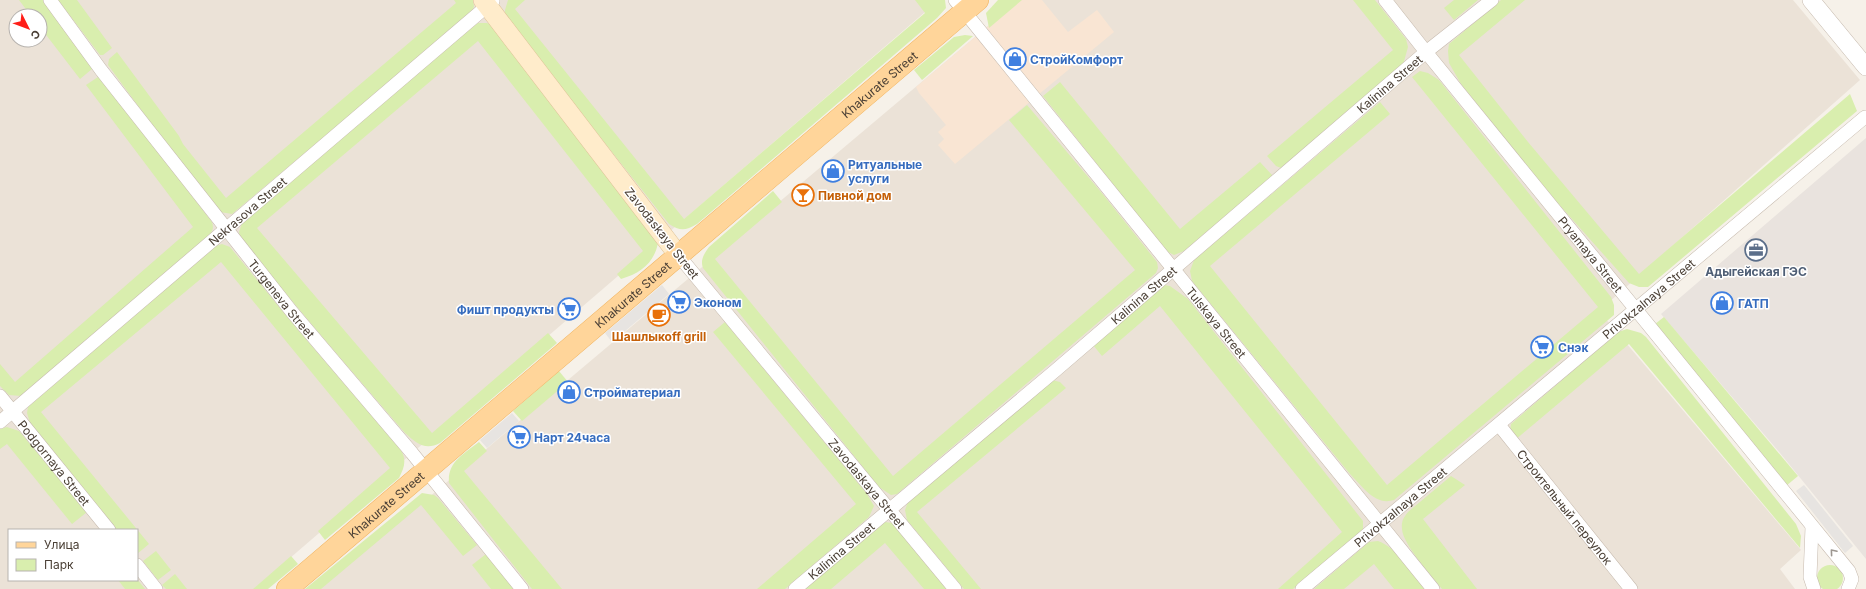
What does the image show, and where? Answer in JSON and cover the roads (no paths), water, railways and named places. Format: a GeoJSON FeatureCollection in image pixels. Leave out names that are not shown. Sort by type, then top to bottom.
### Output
{"type":"FeatureCollection","features":[{"type":"Feature","properties":{"kind":"main road","name":"Zavodaskaya Street"},"geometry":{"type":"LineString","coordinates":[[488,2],[679,256]]}},
{"type":"Feature","properties":{"kind":"main road","name":"Khakurate Street"},"geometry":{"type":"LineString","coordinates":[[287,589],[679,256],[966,4]]}},
{"type":"Feature","properties":{"kind":"street","name":"Turgeneva Street"},"geometry":{"type":"LineString","coordinates":[[50,0],[96,64],[226,230],[292,312],[426,471],[522,589]]}},
{"type":"Feature","properties":{"kind":"street","name":"Pryamaya Street"},"geometry":{"type":"LineString","coordinates":[[1385,0],[1849,571],[1852,579],[1848,589]]}},
{"type":"Feature","properties":{"kind":"street","name":"Kalinina Street"},"geometry":{"type":"LineString","coordinates":[[795,589],[889,508],[1050,375],[1426,52],[1492,0]]}},
{"type":"Feature","properties":{"kind":"street"},"geometry":{"type":"LineString","coordinates":[[1811,0],[1866,67]]}},
{"type":"Feature","properties":{"kind":"street","name":"Nekrasova Street"},"geometry":{"type":"LineString","coordinates":[[0,422],[226,230],[488,2]]}},
{"type":"Feature","properties":{"kind":"street","name":"Tulskaya Street"},"geometry":{"type":"LineString","coordinates":[[966,4],[1174,269],[1433,589]]}},
{"type":"Feature","properties":{"kind":"street","name":"Privokzalnaya Street"},"geometry":{"type":"LineString","coordinates":[[1302,589],[1865,116]]}},
{"type":"Feature","properties":{"kind":"street","name":"Zavodaskaya Street"},"geometry":{"type":"LineString","coordinates":[[679,256],[955,589]]}},
{"type":"Feature","properties":{"kind":"street","name":"Podgornaya Street"},"geometry":{"type":"LineString","coordinates":[[0,396],[108,529]]}},
{"type":"Feature","properties":{"kind":"street","name":"Строительный переулок"},"geometry":{"type":"LineString","coordinates":[[1499,425],[1631,589]]}},
{"type":"Feature","properties":{"kind":"street"},"geometry":{"type":"LineString","coordinates":[[1812,527],[1810,577],[1814,589]]}},
{"type":"Feature","properties":{"kind":"street"},"geometry":{"type":"LineString","coordinates":[[138,566],[156,589]]}},
{"type":"Feature","properties":{"kind":"place","name":"СтройКомфорт"},"geometry":{"type":"Point","coordinates":[1015,59]}},
{"type":"Feature","properties":{"kind":"place","name":"Ритуальные услуги"},"geometry":{"type":"Point","coordinates":[833,171]}},
{"type":"Feature","properties":{"kind":"place","name":"Пивной дом"},"geometry":{"type":"Point","coordinates":[803,195]}},
{"type":"Feature","properties":{"kind":"place","name":"Адыгейская ГЭС"},"geometry":{"type":"Point","coordinates":[1756,250]}},
{"type":"Feature","properties":{"kind":"place","name":"Эконом"},"geometry":{"type":"Point","coordinates":[679,302]}},
{"type":"Feature","properties":{"kind":"place","name":"ГАТП"},"geometry":{"type":"Point","coordinates":[1722,303]}},
{"type":"Feature","properties":{"kind":"place","name":"Фишт продукты"},"geometry":{"type":"Point","coordinates":[569,309]}},
{"type":"Feature","properties":{"kind":"place","name":"Шашлыкоff grill"},"geometry":{"type":"Point","coordinates":[659,315]}},
{"type":"Feature","properties":{"kind":"place","name":"Снэк"},"geometry":{"type":"Point","coordinates":[1542,347]}},
{"type":"Feature","properties":{"kind":"place","name":"Стройматериал"},"geometry":{"type":"Point","coordinates":[569,392]}},
{"type":"Feature","properties":{"kind":"place","name":"Нарт 24часа"},"geometry":{"type":"Point","coordinates":[519,437]}}]}
